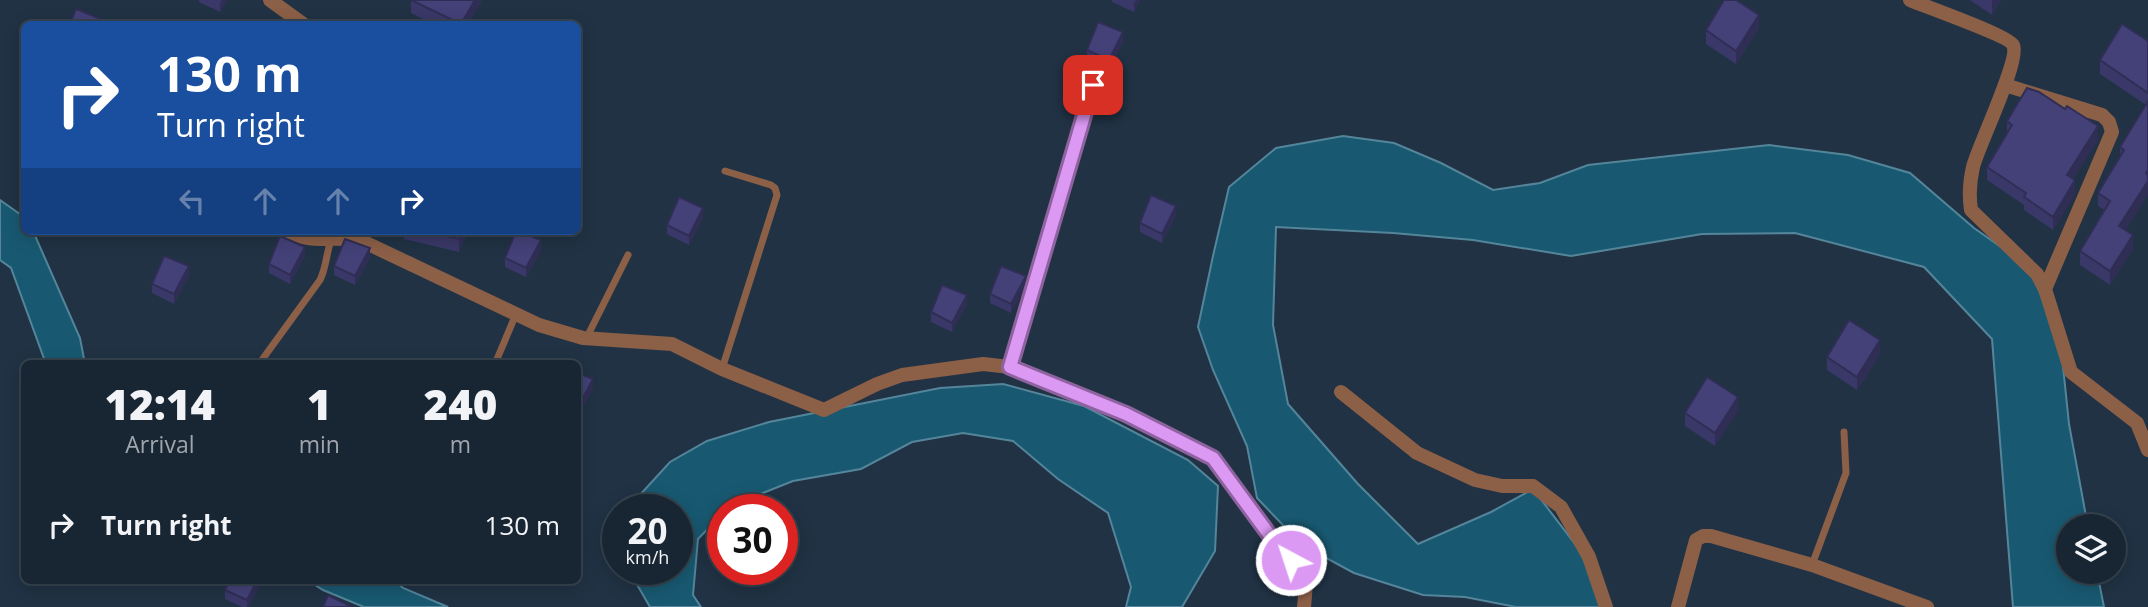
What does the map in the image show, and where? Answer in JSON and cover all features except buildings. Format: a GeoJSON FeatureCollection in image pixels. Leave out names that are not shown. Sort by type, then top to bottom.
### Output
{"type":"FeatureCollection","features":[{"type":"Feature","properties":{"kind":"street"},"geometry":{"type":"LineString","coordinates":[[271,0],[299,21]]}},
{"type":"Feature","properties":{"kind":"street"},"geometry":{"type":"LineString","coordinates":[[1910,0],[2009,40],[2014,45],[2005,85],[1973,167],[1970,210],[2032,268],[2045,289],[2071,372],[2137,424],[2148,450]]}},
{"type":"Feature","properties":{"kind":"street"},"geometry":{"type":"LineString","coordinates":[[2005,85],[2102,115],[2109,122],[2112,132],[2045,289]]}},
{"type":"Feature","properties":{"kind":"street"},"geometry":{"type":"LineString","coordinates":[[295,235],[303,239],[332,235],[362,241],[561,333],[587,338],[672,344],[722,369],[826,410],[877,384],[902,375],[983,364],[1010,367],[1126,414],[1217,461],[1279,548],[1306,577],[1304,607]]}},
{"type":"Feature","properties":{"kind":"street"},"geometry":{"type":"LineString","coordinates":[[1341,392],[1417,453],[1475,480],[1502,486],[1533,486],[1561,507],[1589,557],[1606,607]]}},
{"type":"Feature","properties":{"kind":"street"},"geometry":{"type":"LineString","coordinates":[[1678,607],[1696,540],[1703,536],[1812,565],[1927,607]]}},
{"type":"Feature","properties":{"kind":"lane"},"geometry":{"type":"LineString","coordinates":[[1010,367],[1093,85]]}},
{"type":"Feature","properties":{"kind":"lane"},"geometry":{"type":"LineString","coordinates":[[722,369],[777,195],[771,185],[724,171]]}},
{"type":"Feature","properties":{"kind":"lane"},"geometry":{"type":"LineString","coordinates":[[262,360],[320,280],[332,235]]}},
{"type":"Feature","properties":{"kind":"lane"},"geometry":{"type":"LineString","coordinates":[[587,338],[628,256]]}},
{"type":"Feature","properties":{"kind":"lane"},"geometry":{"type":"LineString","coordinates":[[497,360],[516,314]]}},
{"type":"Feature","properties":{"kind":"lane"},"geometry":{"type":"LineString","coordinates":[[1812,565],[1846,473],[1844,432]]}},
{"type":"Feature","properties":{"kind":"water"},"geometry":{"type":"Polygon","coordinates":[[[1343,136],[1394,143],[1493,190],[1540,183],[1588,165],[1769,145],[1848,155],[1910,173],[1974,228],[2028,266],[2060,337],[2069,424],[2086,514],[2056,514],[2056,584],[2099,584],[2104,607],[2013,607],[1992,339],[1924,267],[1795,233],[1702,234],[1571,256],[1473,240],[1276,227],[1273,325],[1288,404],[1358,484],[1418,544],[1491,512],[1533,489],[1588,561],[1605,607],[1516,607],[1465,597],[1423,595],[1354,573],[1302,545],[1257,498],[1247,446],[1213,370],[1198,327],[1229,187],[1276,148],[1343,136]]]}},
{"type":"Feature","properties":{"kind":"water"},"geometry":{"type":"Polygon","coordinates":[[[0,200],[21,215],[21,235],[35,235],[80,338],[84,360],[45,360],[11,268],[0,260],[0,200]]]}},
{"type":"Feature","properties":{"kind":"water"},"geometry":{"type":"Polygon","coordinates":[[[1003,384],[1084,406],[1188,460],[1218,486],[1215,551],[1182,607],[1126,607],[1131,587],[1108,513],[1058,479],[1013,441],[963,433],[912,442],[861,469],[793,481],[760,494],[707,494],[707,530],[698,539],[693,595],[701,607],[650,607],[637,585],[693,585],[693,494],[641,494],[670,462],[707,441],[769,422],[940,388],[1003,384]]]}},
{"type":"Feature","properties":{"kind":"water"},"geometry":{"type":"Polygon","coordinates":[[[314,584],[398,584],[448,607],[364,607],[314,584]]]}},
{"type":"Feature","properties":{"kind":"route"},"geometry":{"type":"LineString","coordinates":[[1093,85],[1010,367],[1126,414],[1213,458],[1279,548],[1291,560]]}}]}
